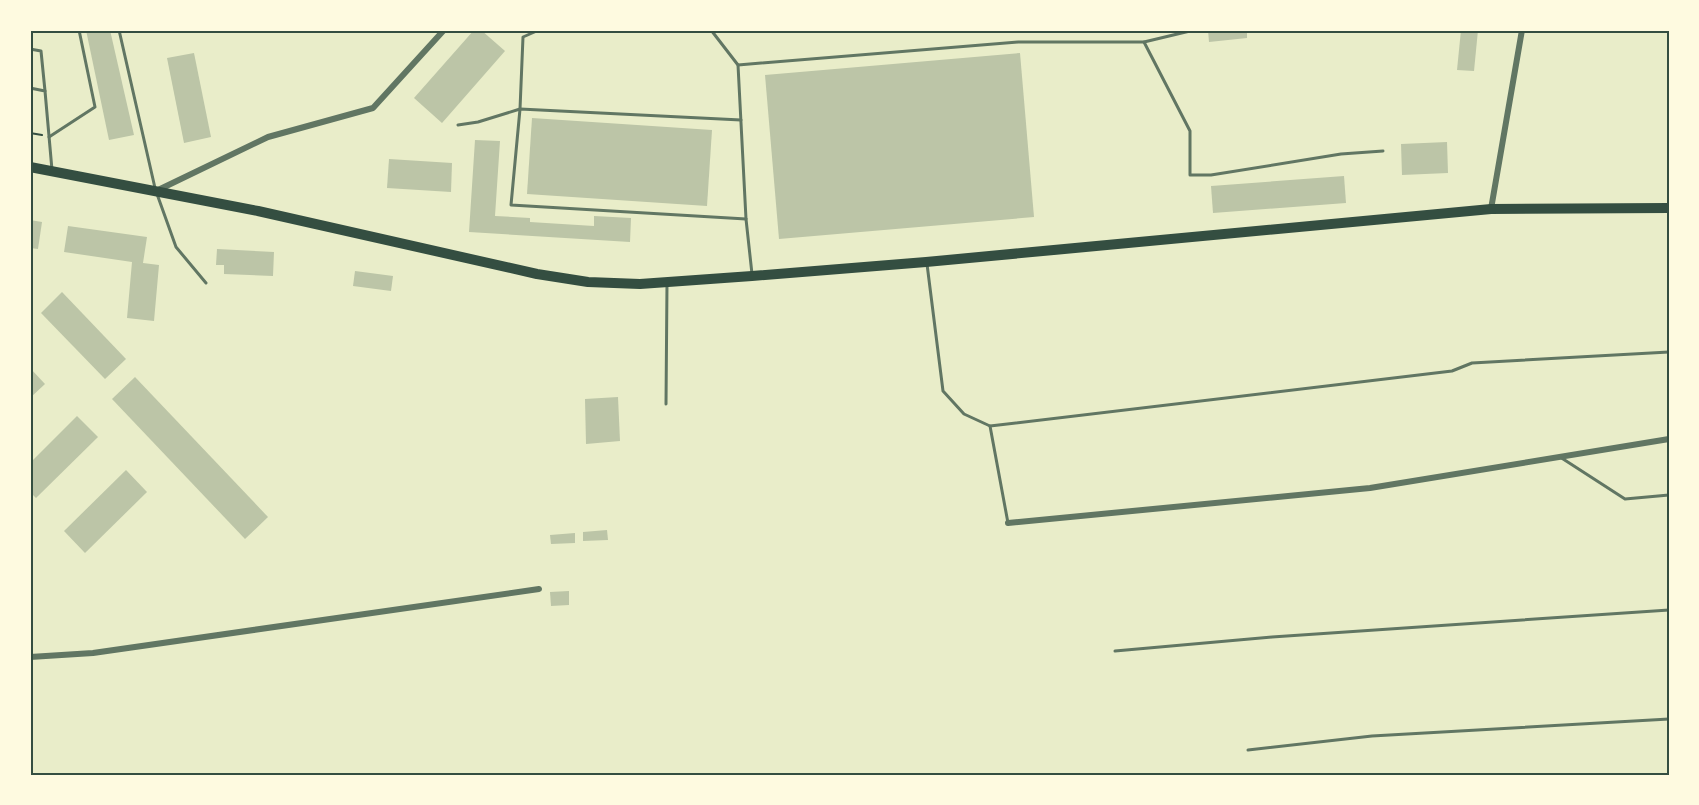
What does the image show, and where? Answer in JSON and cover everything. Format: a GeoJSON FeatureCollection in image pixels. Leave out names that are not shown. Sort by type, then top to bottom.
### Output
{"type":"FeatureCollection","features":[{"type":"Feature","properties":{"kind":"main road"},"geometry":{"type":"LineString","coordinates":[[30,167],[258,211],[537,274],[588,282],[640,284],[926,262],[1491,209],[1669,208]]}},
{"type":"Feature","properties":{"kind":"street"},"geometry":{"type":"LineString","coordinates":[[156,191],[268,137],[373,108],[444,30]]}},
{"type":"Feature","properties":{"kind":"street"},"geometry":{"type":"LineString","coordinates":[[1491,209],[1522,30]]}},
{"type":"Feature","properties":{"kind":"street"},"geometry":{"type":"LineString","coordinates":[[1008,523],[1370,488],[1669,439]]}},
{"type":"Feature","properties":{"kind":"street"},"geometry":{"type":"LineString","coordinates":[[30,657],[93,652],[539,589]]}},
{"type":"Feature","properties":{"kind":"lane"},"geometry":{"type":"LineString","coordinates":[[49,137],[95,107],[79,30]]}},
{"type":"Feature","properties":{"kind":"lane"},"geometry":{"type":"LineString","coordinates":[[119,30],[156,191],[176,248],[206,283]]}},
{"type":"Feature","properties":{"kind":"lane"},"geometry":{"type":"LineString","coordinates":[[539,30],[523,37],[520,109],[511,205],[746,219]]}},
{"type":"Feature","properties":{"kind":"lane"},"geometry":{"type":"LineString","coordinates":[[711,30],[738,65],[746,219],[752,276]]}},
{"type":"Feature","properties":{"kind":"lane"},"geometry":{"type":"LineString","coordinates":[[738,65],[1018,42],[1144,42],[1190,31]]}},
{"type":"Feature","properties":{"kind":"lane"},"geometry":{"type":"LineString","coordinates":[[1144,42],[1190,131],[1190,175],[1211,175],[1341,154],[1383,151]]}},
{"type":"Feature","properties":{"kind":"lane"},"geometry":{"type":"LineString","coordinates":[[30,49],[40,51],[52,170]]}},
{"type":"Feature","properties":{"kind":"lane"},"geometry":{"type":"LineString","coordinates":[[30,88],[45,91]]}},
{"type":"Feature","properties":{"kind":"lane"},"geometry":{"type":"LineString","coordinates":[[458,125],[478,122],[520,109],[741,120]]}},
{"type":"Feature","properties":{"kind":"lane"},"geometry":{"type":"LineString","coordinates":[[926,262],[942,391],[964,414],[990,426],[1452,371],[1472,363],[1669,352]]}},
{"type":"Feature","properties":{"kind":"lane"},"geometry":{"type":"LineString","coordinates":[[666,404],[667,282]]}},
{"type":"Feature","properties":{"kind":"lane"},"geometry":{"type":"LineString","coordinates":[[990,426],[1008,523]]}},
{"type":"Feature","properties":{"kind":"lane"},"geometry":{"type":"LineString","coordinates":[[1559,457],[1625,499],[1669,495]]}},
{"type":"Feature","properties":{"kind":"lane"},"geometry":{"type":"LineString","coordinates":[[1115,651],[1272,637],[1669,610]]}},
{"type":"Feature","properties":{"kind":"lane"},"geometry":{"type":"LineString","coordinates":[[1248,750],[1372,736],[1669,719]]}},
{"type":"Feature","properties":{"kind":"building"},"geometry":{"type":"Polygon","coordinates":[[[86,30],[110,30],[134,135],[109,140],[86,30]]]}},
{"type":"Feature","properties":{"kind":"building"},"geometry":{"type":"Polygon","coordinates":[[[474,30],[481,30],[505,51],[442,123],[414,98],[474,30]]]}},
{"type":"Feature","properties":{"kind":"building"},"geometry":{"type":"Polygon","coordinates":[[[1208,30],[1247,30],[1247,38],[1209,42],[1208,30]]]}},
{"type":"Feature","properties":{"kind":"building"},"geometry":{"type":"Polygon","coordinates":[[[1461,30],[1478,30],[1474,71],[1457,70],[1461,30]]]}},
{"type":"Feature","properties":{"kind":"building"},"geometry":{"type":"Polygon","coordinates":[[[194,53],[211,137],[184,143],[167,58],[194,53]]]}},
{"type":"Feature","properties":{"kind":"building"},"geometry":{"type":"Polygon","coordinates":[[[1020,53],[1034,217],[779,239],[765,75],[1020,53]]]}},
{"type":"Feature","properties":{"kind":"building"},"geometry":{"type":"Polygon","coordinates":[[[532,118],[712,130],[707,206],[527,194],[532,118]]]}},
{"type":"Feature","properties":{"kind":"building"},"geometry":{"type":"Polygon","coordinates":[[[475,140],[500,141],[495,216],[530,218],[530,222],[594,226],[594,216],[631,218],[630,242],[469,232],[475,140]]]}},
{"type":"Feature","properties":{"kind":"building"},"geometry":{"type":"Polygon","coordinates":[[[1447,142],[1448,173],[1402,175],[1401,144],[1447,142]]]}},
{"type":"Feature","properties":{"kind":"building"},"geometry":{"type":"Polygon","coordinates":[[[389,159],[452,163],[451,192],[387,188],[389,159]]]}},
{"type":"Feature","properties":{"kind":"building"},"geometry":{"type":"Polygon","coordinates":[[[1344,176],[1346,203],[1213,213],[1211,186],[1344,176]]]}},
{"type":"Feature","properties":{"kind":"building"},"geometry":{"type":"Polygon","coordinates":[[[30,220],[42,222],[38,249],[30,248],[30,220]]]}},
{"type":"Feature","properties":{"kind":"building"},"geometry":{"type":"Polygon","coordinates":[[[68,226],[147,237],[143,263],[159,265],[154,321],[127,318],[132,262],[64,252],[68,226]]]}},
{"type":"Feature","properties":{"kind":"building"},"geometry":{"type":"Polygon","coordinates":[[[217,249],[274,252],[273,276],[224,274],[224,265],[216,265],[217,249]]]}},
{"type":"Feature","properties":{"kind":"building"},"geometry":{"type":"Polygon","coordinates":[[[355,271],[393,276],[391,291],[353,286],[355,271]]]}},
{"type":"Feature","properties":{"kind":"building"},"geometry":{"type":"Polygon","coordinates":[[[62,292],[126,359],[105,379],[41,313],[62,292]]]}},
{"type":"Feature","properties":{"kind":"building"},"geometry":{"type":"Polygon","coordinates":[[[30,368],[45,384],[30,398],[30,368]]]}},
{"type":"Feature","properties":{"kind":"building"},"geometry":{"type":"Polygon","coordinates":[[[135,377],[268,517],[245,539],[112,399],[135,377]]]}},
{"type":"Feature","properties":{"kind":"building"},"geometry":{"type":"Polygon","coordinates":[[[618,397],[620,441],[586,444],[585,399],[618,397]]]}},
{"type":"Feature","properties":{"kind":"building"},"geometry":{"type":"Polygon","coordinates":[[[77,416],[98,437],[36,498],[30,492],[30,463],[77,416]]]}},
{"type":"Feature","properties":{"kind":"building"},"geometry":{"type":"Polygon","coordinates":[[[126,470],[147,492],[85,553],[64,531],[126,470]]]}},
{"type":"Feature","properties":{"kind":"building"},"geometry":{"type":"Polygon","coordinates":[[[607,530],[608,540],[583,541],[583,532],[607,530]]]}},
{"type":"Feature","properties":{"kind":"building"},"geometry":{"type":"Polygon","coordinates":[[[575,533],[575,543],[551,544],[550,535],[575,533]]]}},
{"type":"Feature","properties":{"kind":"building"},"geometry":{"type":"Polygon","coordinates":[[[569,591],[569,605],[551,606],[550,592],[569,591]]]}}]}
